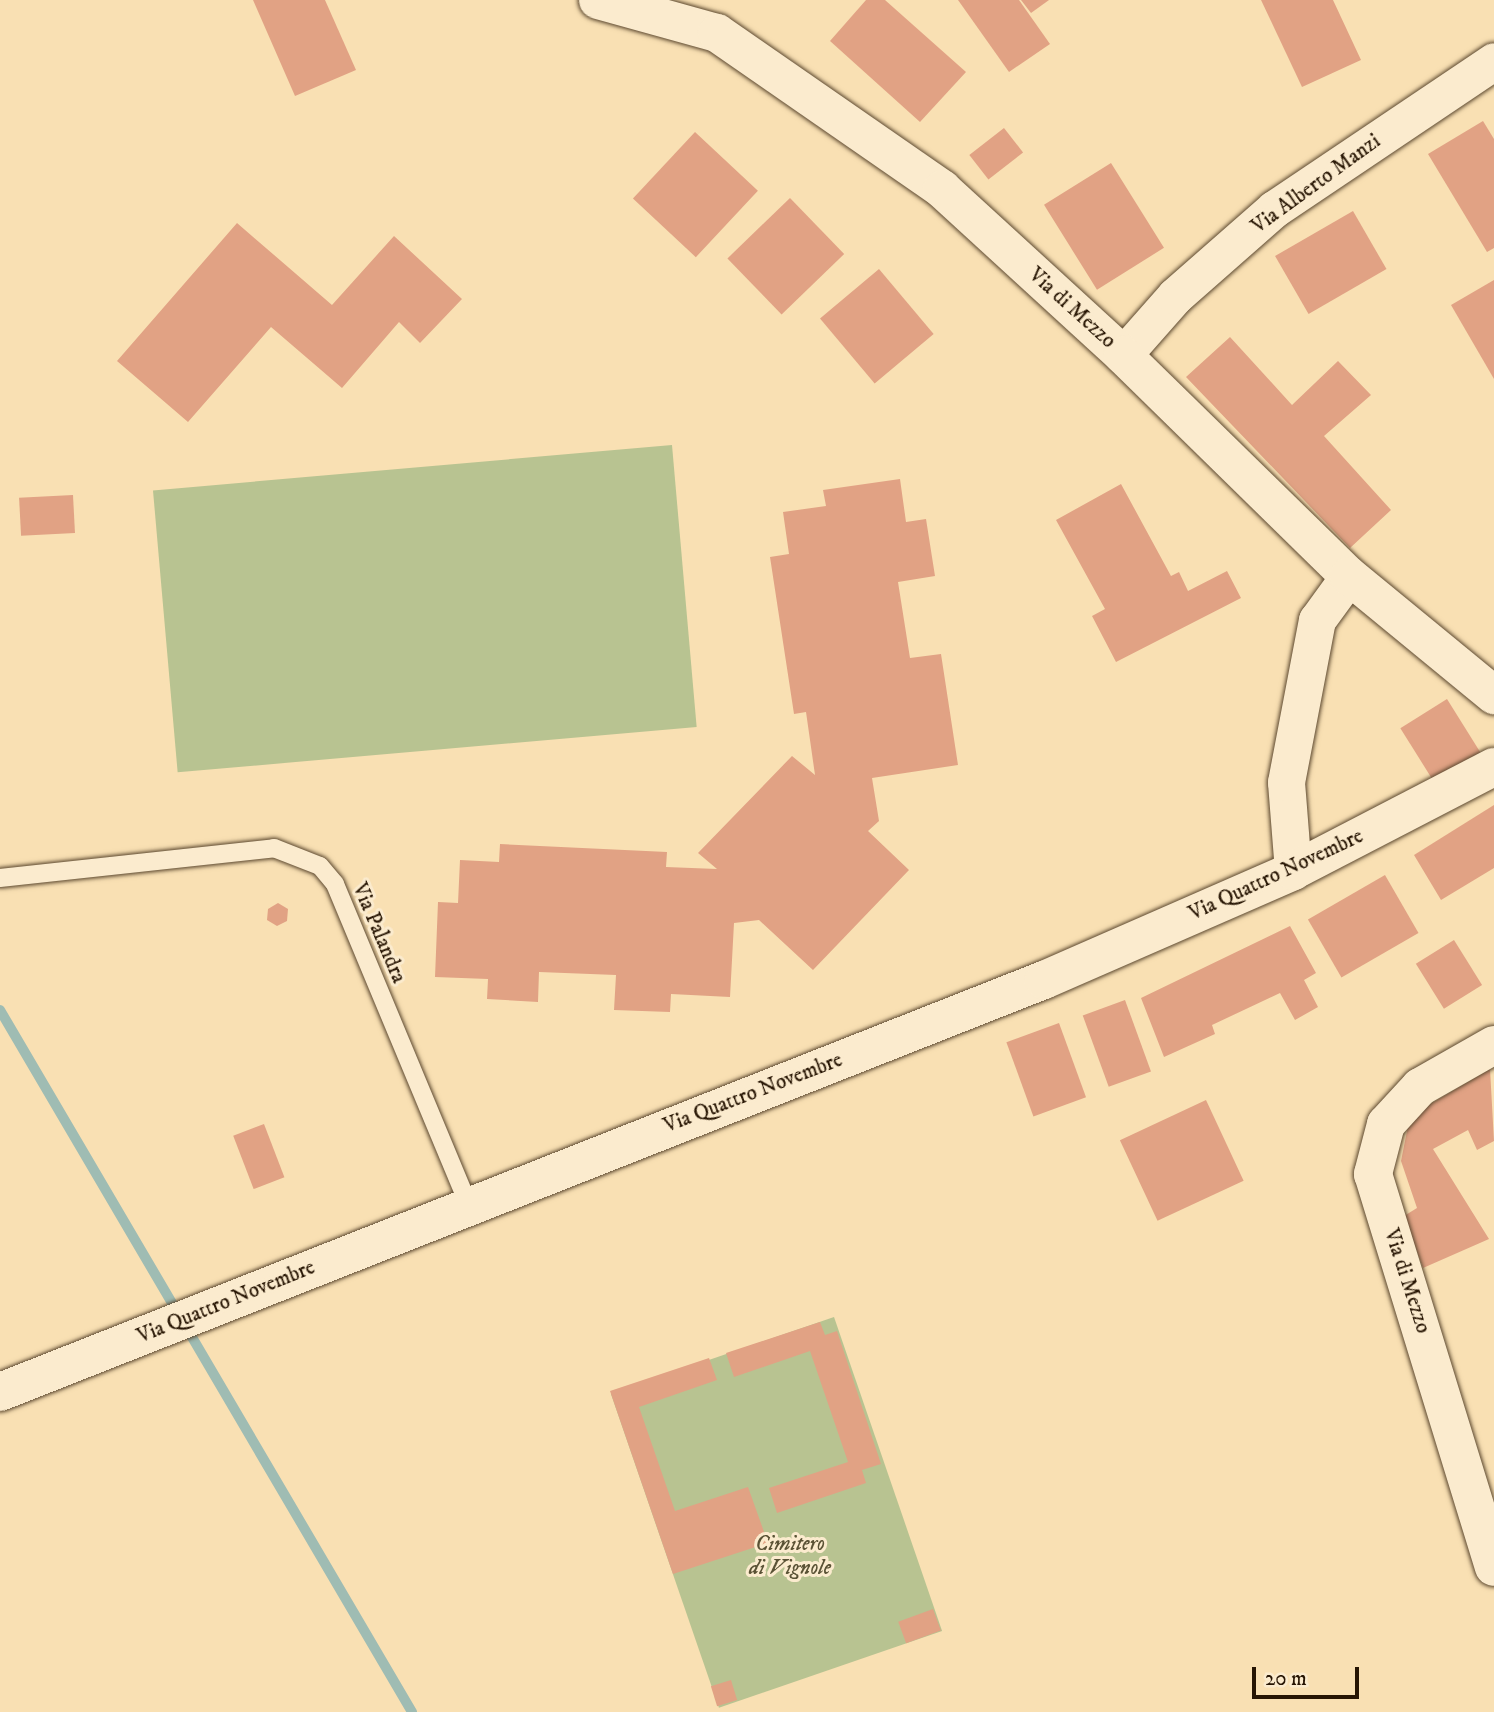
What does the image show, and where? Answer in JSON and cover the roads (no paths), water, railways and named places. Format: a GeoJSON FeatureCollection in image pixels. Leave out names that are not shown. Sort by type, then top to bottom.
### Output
{"type":"FeatureCollection","features":[{"type":"Feature","properties":{"kind":"street","name":"Via di Mezzo"},"geometry":{"type":"LineString","coordinates":[[598,0],[717,33],[942,189],[1123,355],[1349,576],[1494,695]]}},
{"type":"Feature","properties":{"kind":"street","name":"Via Alberto Manzi"},"geometry":{"type":"LineString","coordinates":[[1123,355],[1175,296],[1274,209],[1494,61]]}},
{"type":"Feature","properties":{"kind":"street"},"geometry":{"type":"LineString","coordinates":[[1293,871],[1286,782],[1314,634],[1317,620],[1349,576]]}},
{"type":"Feature","properties":{"kind":"street","name":"Via Quattro Novembre"},"geometry":{"type":"LineString","coordinates":[[0,1392],[468,1204],[1044,981],[1293,871],[1494,767]]}},
{"type":"Feature","properties":{"kind":"street","name":"Via di Mezzo"},"geometry":{"type":"LineString","coordinates":[[1494,1045],[1420,1087],[1386,1124],[1373,1174],[1494,1567]]}},
{"type":"Feature","properties":{"kind":"lane","name":"Via Palandra"},"geometry":{"type":"LineString","coordinates":[[0,878],[274,848],[320,866],[335,884],[468,1204]]}},
{"type":"Feature","properties":{"kind":"waterway"},"geometry":{"type":"LineString","coordinates":[[0,1010],[412,1712]]}},
{"type":"Feature","properties":{"kind":"park label","name":"Cimitero di Vignole"},"geometry":{"type":"Point","coordinates":[790,1556]}}]}
